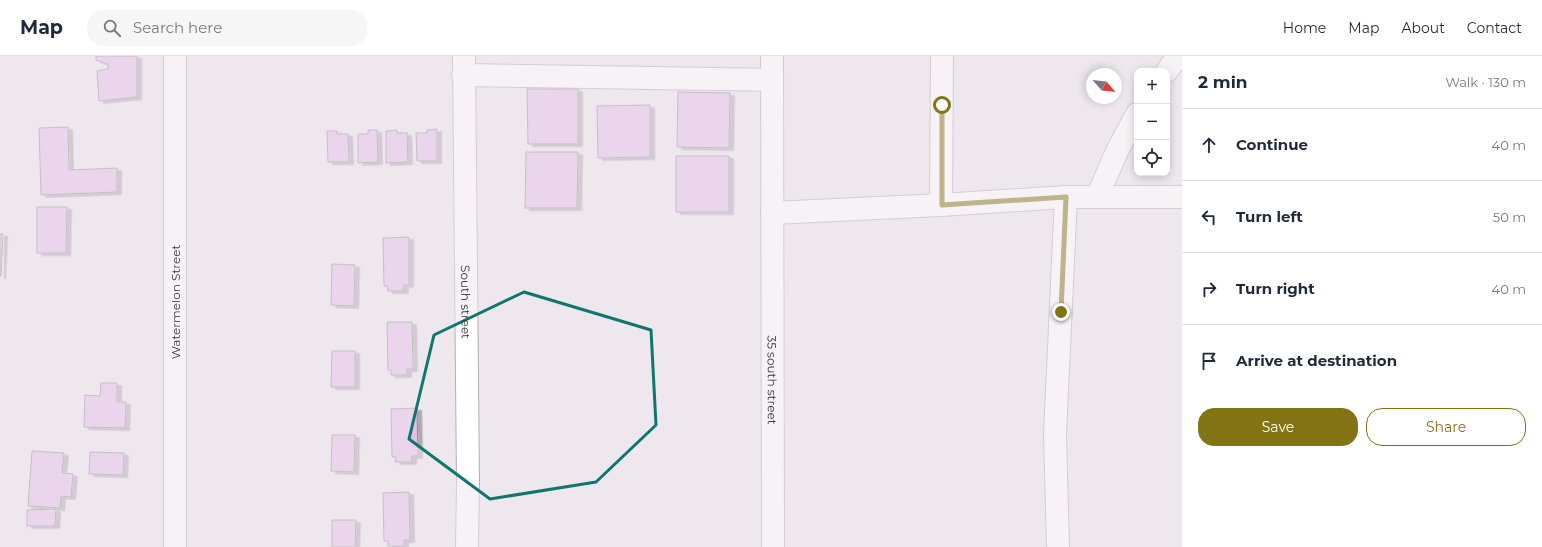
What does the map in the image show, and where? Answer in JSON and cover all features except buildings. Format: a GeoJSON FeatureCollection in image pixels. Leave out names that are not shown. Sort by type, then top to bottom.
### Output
{"type":"FeatureCollection","features":[{"type":"Feature","properties":{"kind":"street","name":"Watermelon Street"},"geometry":{"type":"LineString","coordinates":[[175,56],[175,547]]}},
{"type":"Feature","properties":{"kind":"street","name":"35 south street"},"geometry":{"type":"LineString","coordinates":[[772,56],[773,547]]}},
{"type":"Feature","properties":{"kind":"street"},"geometry":{"type":"LineString","coordinates":[[942,56],[942,205]]}},
{"type":"Feature","properties":{"kind":"street"},"geometry":{"type":"LineString","coordinates":[[1169,68],[1178,56]]}},
{"type":"Feature","properties":{"kind":"street"},"geometry":{"type":"LineString","coordinates":[[463,66],[772,80]]}},
{"type":"Feature","properties":{"kind":"street","name":"South street"},"geometry":{"type":"LineString","coordinates":[[463,66],[466,238],[468,484],[467,547]]}},
{"type":"Feature","properties":{"kind":"street"},"geometry":{"type":"LineString","coordinates":[[1097,197],[1118,149],[1134,120]]}},
{"type":"Feature","properties":{"kind":"street"},"geometry":{"type":"LineString","coordinates":[[1058,547],[1055,434],[1066,197]]}},
{"type":"Feature","properties":{"kind":"street"},"geometry":{"type":"LineString","coordinates":[[772,213],[942,205],[1066,197],[1182,197]]}},
{"type":"Feature","properties":{"kind":"highlighted area"},"geometry":{"type":"Polygon","coordinates":[[[524,292],[651,330],[656,425],[596,482],[490,499],[409,439],[434,335],[524,292]]]}},
{"type":"Feature","properties":{"kind":"route"},"geometry":{"type":"LineString","coordinates":[[942,105],[942,205],[1066,197],[1061,312]]}}]}
